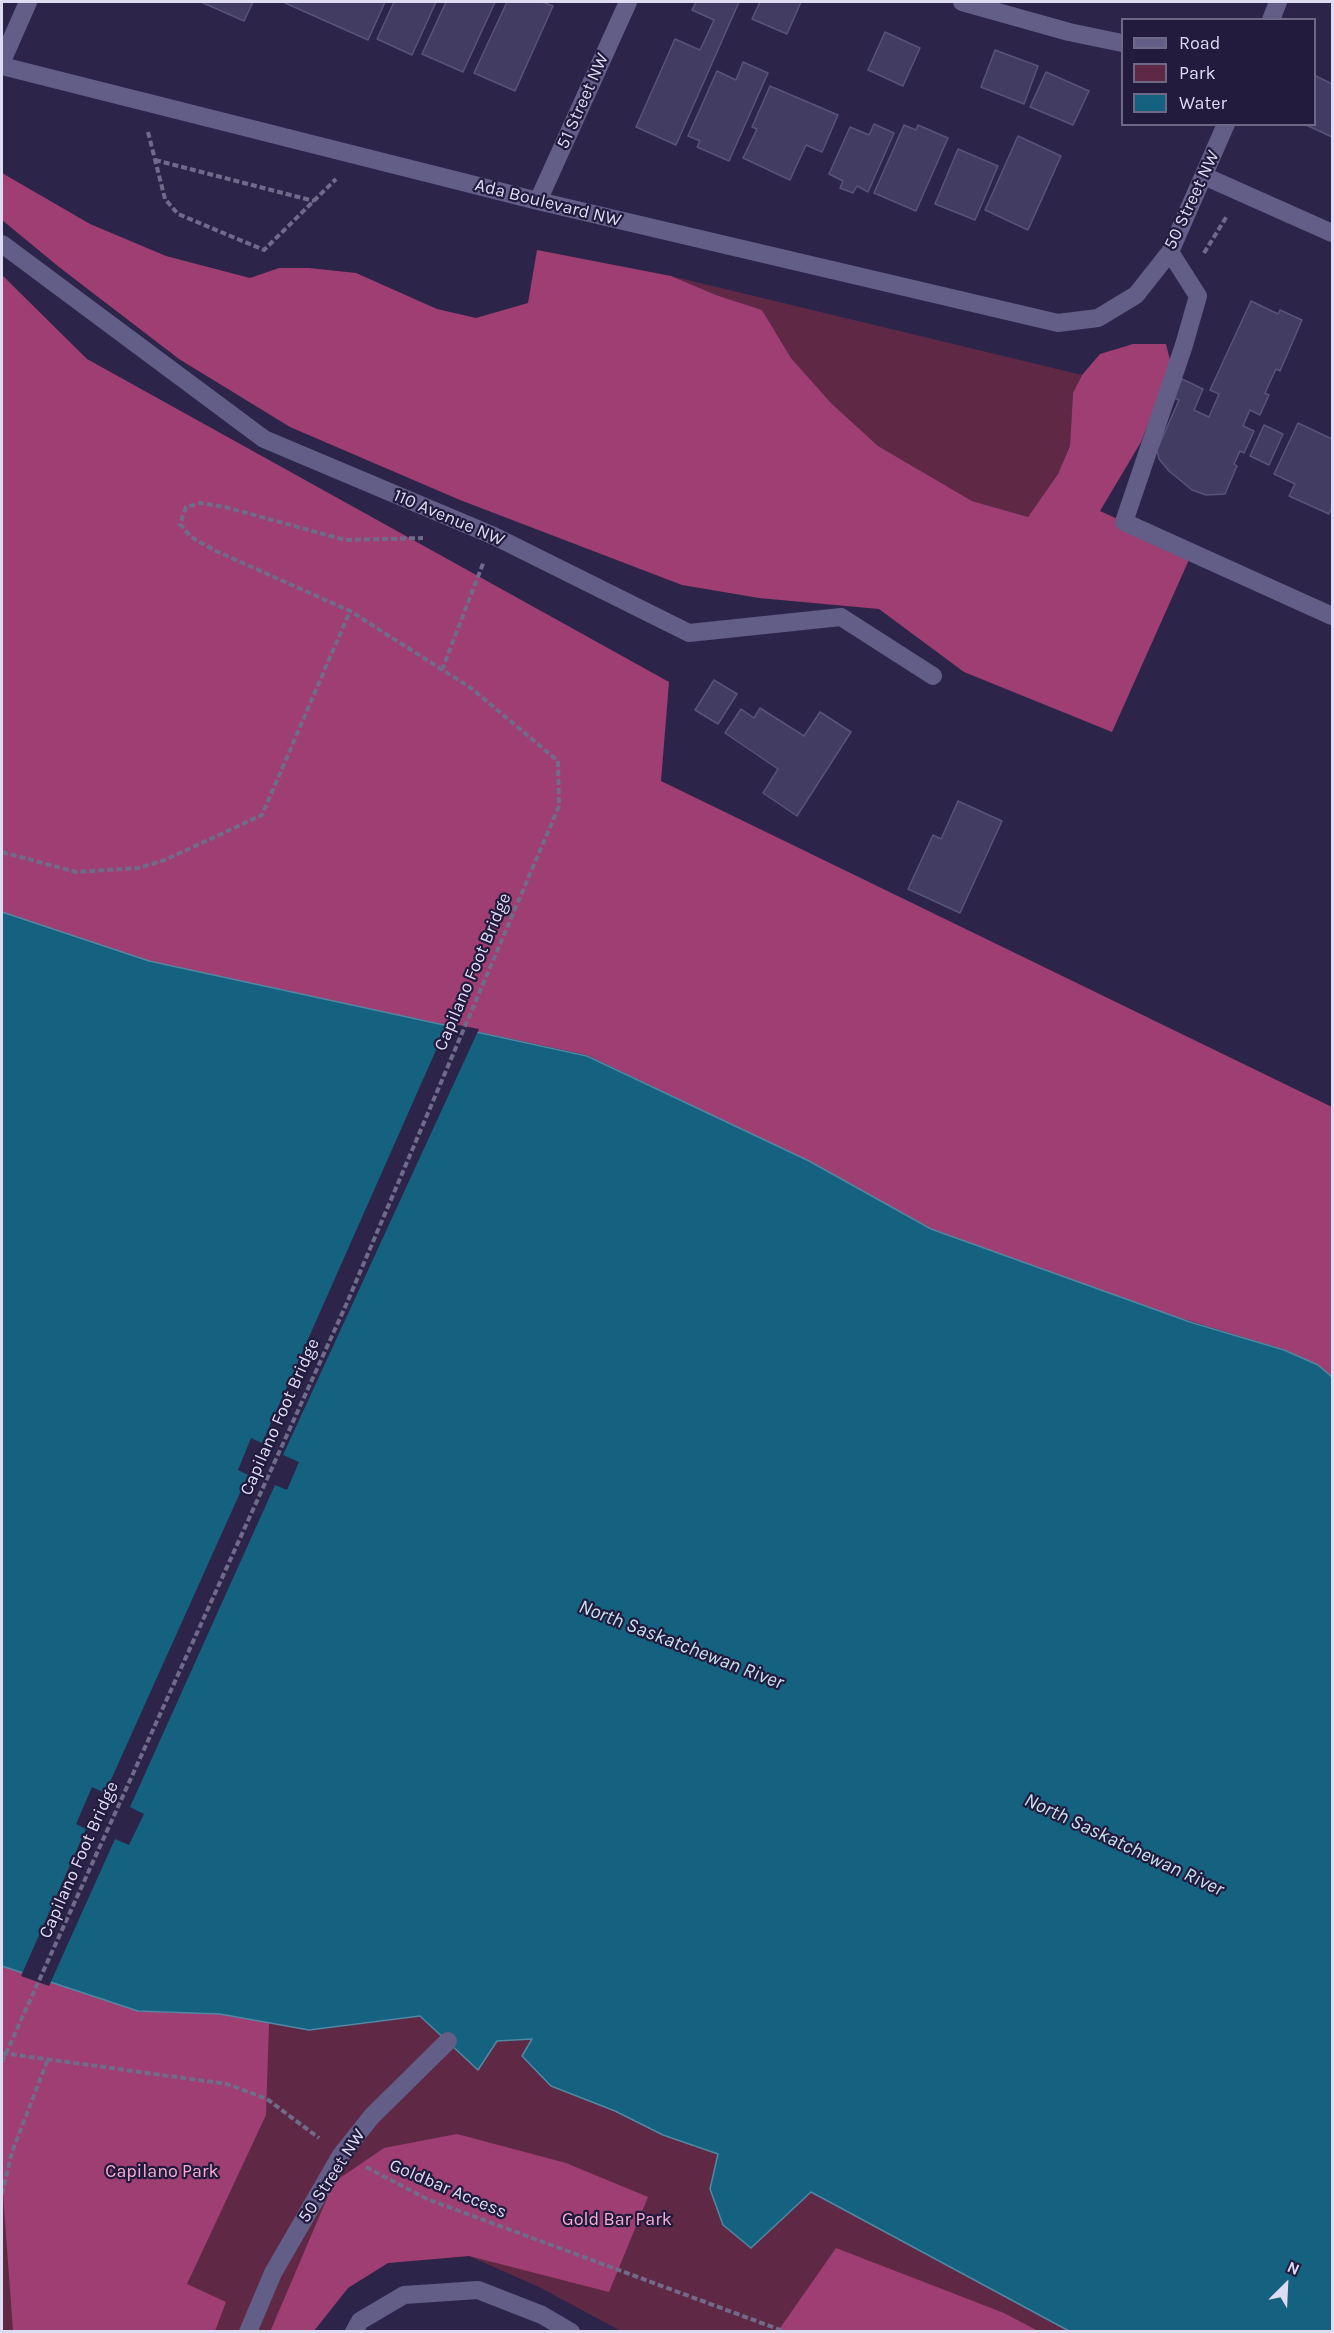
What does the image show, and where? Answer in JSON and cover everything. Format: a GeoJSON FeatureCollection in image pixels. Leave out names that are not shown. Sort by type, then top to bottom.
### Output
{"type":"FeatureCollection","features":[{"type":"Feature","properties":{"kind":"street"},"geometry":{"type":"LineString","coordinates":[[2,64],[27,2]]}},
{"type":"Feature","properties":{"kind":"street","name":"51 Street NW"},"geometry":{"type":"LineString","coordinates":[[538,201],[628,2]]}},
{"type":"Feature","properties":{"kind":"street"},"geometry":{"type":"LineString","coordinates":[[962,2],[1069,32],[1121,43]]}},
{"type":"Feature","properties":{"kind":"street"},"geometry":{"type":"LineString","coordinates":[[1271,18],[1278,2]]}},
{"type":"Feature","properties":{"kind":"street","name":"Ada Boulevard NW"},"geometry":{"type":"LineString","coordinates":[[2,64],[142,102],[538,201],[1058,323],[1098,318]]}},
{"type":"Feature","properties":{"kind":"street","name":"50 Street NW"},"geometry":{"type":"LineString","coordinates":[[1098,318],[1136,295],[1170,252],[1225,126]]}},
{"type":"Feature","properties":{"kind":"street"},"geometry":{"type":"LineString","coordinates":[[1204,176],[1332,233]]}},
{"type":"Feature","properties":{"kind":"street","name":"110 Avenue NW"},"geometry":{"type":"LineString","coordinates":[[2,244],[264,439],[494,536],[689,633],[841,617],[933,676]]}},
{"type":"Feature","properties":{"kind":"street"},"geometry":{"type":"LineString","coordinates":[[1170,252],[1198,296],[1170,389],[1124,522],[1332,616]]}},
{"type":"Feature","properties":{"kind":"street","name":"50 Street NW"},"geometry":{"type":"LineString","coordinates":[[248,2331],[273,2272],[341,2155],[372,2116],[448,2042]]}},
{"type":"Feature","properties":{"kind":"street"},"geometry":{"type":"LineString","coordinates":[[354,2331],[360,2321],[404,2295],[478,2290],[542,2315],[571,2331]]}},
{"type":"Feature","properties":{"kind":"path"},"geometry":{"type":"LineString","coordinates":[[142,102],[165,199],[178,214],[264,250],[357,156]]}},
{"type":"Feature","properties":{"kind":"path"},"geometry":{"type":"LineString","coordinates":[[155,160],[314,201]]}},
{"type":"Feature","properties":{"kind":"path"},"geometry":{"type":"LineString","coordinates":[[434,538],[345,540],[225,507],[200,503],[186,507],[180,524],[191,537],[216,551],[350,611],[442,670],[494,536]]}},
{"type":"Feature","properties":{"kind":"path"},"geometry":{"type":"LineString","coordinates":[[2,852],[76,872],[138,868],[165,860],[262,815],[350,611]]}},
{"type":"Feature","properties":{"kind":"path","name":"Capilano Foot Bridge"},"geometry":{"type":"LineString","coordinates":[[2,2062],[346,1305],[559,806],[560,776],[558,761],[553,754],[471,688],[442,670]]}},
{"type":"Feature","properties":{"kind":"path","name":"Goldbar Access"},"geometry":{"type":"LineString","coordinates":[[2,2053],[227,2084],[267,2099],[341,2155],[428,2199],[786,2331]]}},
{"type":"Feature","properties":{"kind":"path"},"geometry":{"type":"LineString","coordinates":[[2,2194],[12,2152],[48,2059]]}},
{"type":"Feature","properties":{"kind":"green space"},"geometry":{"type":"Polygon","coordinates":[[[2,173],[90,224],[166,256],[250,278],[279,268],[309,268],[356,273],[437,309],[476,318],[528,303],[537,250],[671,276],[716,295],[762,310],[791,358],[831,403],[878,446],[972,501],[1028,517],[1058,474],[1070,446],[1073,393],[1082,375],[1100,354],[1133,344],[1166,344],[1171,364],[1141,442],[1100,511],[1192,553],[1112,732],[964,672],[879,609],[759,598],[682,585],[460,500],[290,427],[179,359],[2,220],[2,173]]]}},
{"type":"Feature","properties":{"kind":"green space"},"geometry":{"type":"Polygon","coordinates":[[[2,275],[87,359],[669,682],[661,781],[1332,1107],[1332,1377],[1319,1366],[1285,1350],[1148,1308],[932,1229],[810,1162],[587,1055],[149,962],[2,913],[2,275]]]}},
{"type":"Feature","properties":{"kind":"green space"},"geometry":{"type":"Polygon","coordinates":[[[671,276],[1082,375],[1073,393],[1070,446],[1058,474],[1028,517],[972,501],[878,446],[831,403],[791,358],[762,310],[716,295],[671,276]]]}},
{"type":"Feature","properties":{"kind":"green space","name":"Capilano Park"},"geometry":{"type":"Polygon","coordinates":[[[2,1966],[138,2011],[220,2014],[309,2030],[420,2016],[448,2041],[533,2039],[615,2111],[663,2135],[718,2154],[751,2247],[811,2192],[1069,2331],[621,2331],[539,2287],[469,2256],[353,2268],[282,2331],[2,2332],[2,1966]]]}},
{"type":"Feature","properties":{"kind":"green space"},"geometry":{"type":"Polygon","coordinates":[[[2,1966],[138,2011],[220,2014],[269,2023],[266,2115],[187,2284],[226,2302],[215,2331],[13,2331],[2,2180],[2,1966]]]}},
{"type":"Feature","properties":{"kind":"green space","name":"Gold Bar Park"},"geometry":{"type":"Polygon","coordinates":[[[457,2134],[566,2163],[648,2197],[609,2292],[469,2256],[388,2263],[348,2288],[314,2331],[270,2332],[334,2182],[384,2148],[457,2134]]]}},
{"type":"Feature","properties":{"kind":"green space"},"geometry":{"type":"Polygon","coordinates":[[[836,2248],[1004,2313],[1038,2331],[778,2331],[836,2248]]]}},
{"type":"Feature","properties":{"kind":"water","name":"North Saskatchewan River"},"geometry":{"type":"Polygon","coordinates":[[[2,912],[149,961],[587,1056],[809,1161],[931,1229],[1190,1322],[1284,1350],[1318,1365],[1332,1377],[1332,2331],[1069,2331],[811,2192],[751,2248],[723,2225],[710,2189],[718,2154],[663,2135],[615,2111],[551,2086],[522,2056],[532,2039],[497,2041],[478,2070],[420,2016],[309,2030],[220,2014],[138,2011],[2,1966],[2,912]]]}},
{"type":"Feature","properties":{"kind":"pier"},"geometry":{"type":"Polygon","coordinates":[[[448,1023],[479,1029],[283,1455],[299,1462],[287,1490],[275,1485],[130,1807],[144,1814],[129,1845],[115,1839],[49,1986],[21,1976],[86,1829],[76,1824],[92,1787],[105,1793],[248,1475],[238,1470],[251,1438],[262,1443],[448,1023]]]}},
{"type":"Feature","properties":{"kind":"building"},"geometry":{"type":"Polygon","coordinates":[[[201,2],[253,2],[244,21],[201,2]]]}},
{"type":"Feature","properties":{"kind":"building"},"geometry":{"type":"Polygon","coordinates":[[[283,2],[385,2],[368,40],[283,2]]]}},
{"type":"Feature","properties":{"kind":"building"},"geometry":{"type":"Polygon","coordinates":[[[394,2],[436,2],[412,55],[377,39],[394,2]]]}},
{"type":"Feature","properties":{"kind":"building"},"geometry":{"type":"Polygon","coordinates":[[[446,2],[495,2],[463,72],[422,54],[446,2]]]}},
{"type":"Feature","properties":{"kind":"building"},"geometry":{"type":"Polygon","coordinates":[[[507,2],[542,2],[553,6],[515,91],[474,73],[507,2]]]}},
{"type":"Feature","properties":{"kind":"building"},"geometry":{"type":"Polygon","coordinates":[[[696,2],[739,2],[676,145],[636,127],[675,39],[700,50],[714,20],[692,10],[696,2]]]}},
{"type":"Feature","properties":{"kind":"building"},"geometry":{"type":"Polygon","coordinates":[[[760,2],[801,2],[787,34],[752,19],[760,2]]]}},
{"type":"Feature","properties":{"kind":"building"},"geometry":{"type":"Polygon","coordinates":[[[885,32],[920,48],[903,86],[868,70],[885,32]]]}},
{"type":"Feature","properties":{"kind":"building"},"geometry":{"type":"Polygon","coordinates":[[[995,50],[1038,66],[1024,104],[981,87],[995,50]]]}},
{"type":"Feature","properties":{"kind":"building"},"geometry":{"type":"Polygon","coordinates":[[[743,62],[768,73],[729,161],[697,147],[700,141],[688,136],[717,71],[736,80],[743,62]]]}},
{"type":"Feature","properties":{"kind":"building"},"geometry":{"type":"Polygon","coordinates":[[[1046,72],[1089,91],[1073,125],[1030,107],[1046,72]]]}},
{"type":"Feature","properties":{"kind":"building"},"geometry":{"type":"Polygon","coordinates":[[[1316,76],[1332,84],[1332,137],[1308,126],[1316,126],[1316,76]]]}},
{"type":"Feature","properties":{"kind":"building"},"geometry":{"type":"Polygon","coordinates":[[[770,86],[838,115],[822,152],[806,145],[790,180],[743,158],[757,129],[752,127],[770,86]]]}},
{"type":"Feature","properties":{"kind":"building"},"geometry":{"type":"Polygon","coordinates":[[[874,124],[894,133],[868,192],[857,186],[853,193],[840,188],[843,181],[829,174],[850,127],[869,135],[874,124]]]}},
{"type":"Feature","properties":{"kind":"building"},"geometry":{"type":"Polygon","coordinates":[[[904,125],[916,130],[918,125],[948,138],[916,211],[874,193],[904,125]]]}},
{"type":"Feature","properties":{"kind":"building"},"geometry":{"type":"Polygon","coordinates":[[[1018,136],[1061,156],[1028,230],[985,210],[1018,136]]]}},
{"type":"Feature","properties":{"kind":"building"},"geometry":{"type":"Polygon","coordinates":[[[958,149],[998,166],[975,220],[935,204],[958,149]]]}},
{"type":"Feature","properties":{"kind":"building"},"geometry":{"type":"Polygon","coordinates":[[[1251,301],[1278,314],[1280,310],[1302,320],[1280,371],[1276,369],[1265,393],[1269,395],[1260,415],[1250,410],[1243,426],[1254,431],[1244,453],[1240,451],[1234,464],[1237,466],[1225,494],[1206,495],[1192,490],[1169,471],[1159,459],[1157,450],[1179,400],[1174,398],[1182,379],[1203,389],[1194,410],[1209,417],[1219,394],[1210,390],[1251,301]]]}},
{"type":"Feature","properties":{"kind":"building"},"geometry":{"type":"Polygon","coordinates":[[[1298,423],[1332,439],[1332,507],[1329,514],[1289,496],[1295,484],[1274,474],[1298,423]]]}},
{"type":"Feature","properties":{"kind":"building"},"geometry":{"type":"Polygon","coordinates":[[[1264,425],[1283,434],[1269,465],[1250,456],[1264,425]]]}},
{"type":"Feature","properties":{"kind":"building"},"geometry":{"type":"Polygon","coordinates":[[[714,680],[737,694],[718,724],[695,710],[714,680]]]}},
{"type":"Feature","properties":{"kind":"building"},"geometry":{"type":"Polygon","coordinates":[[[760,708],[804,736],[820,712],[851,732],[797,816],[763,793],[778,769],[725,733],[741,709],[754,718],[760,708]]]}},
{"type":"Feature","properties":{"kind":"building"},"geometry":{"type":"Polygon","coordinates":[[[958,801],[1002,821],[960,913],[908,889],[933,835],[941,839],[958,801]]]}}]}
